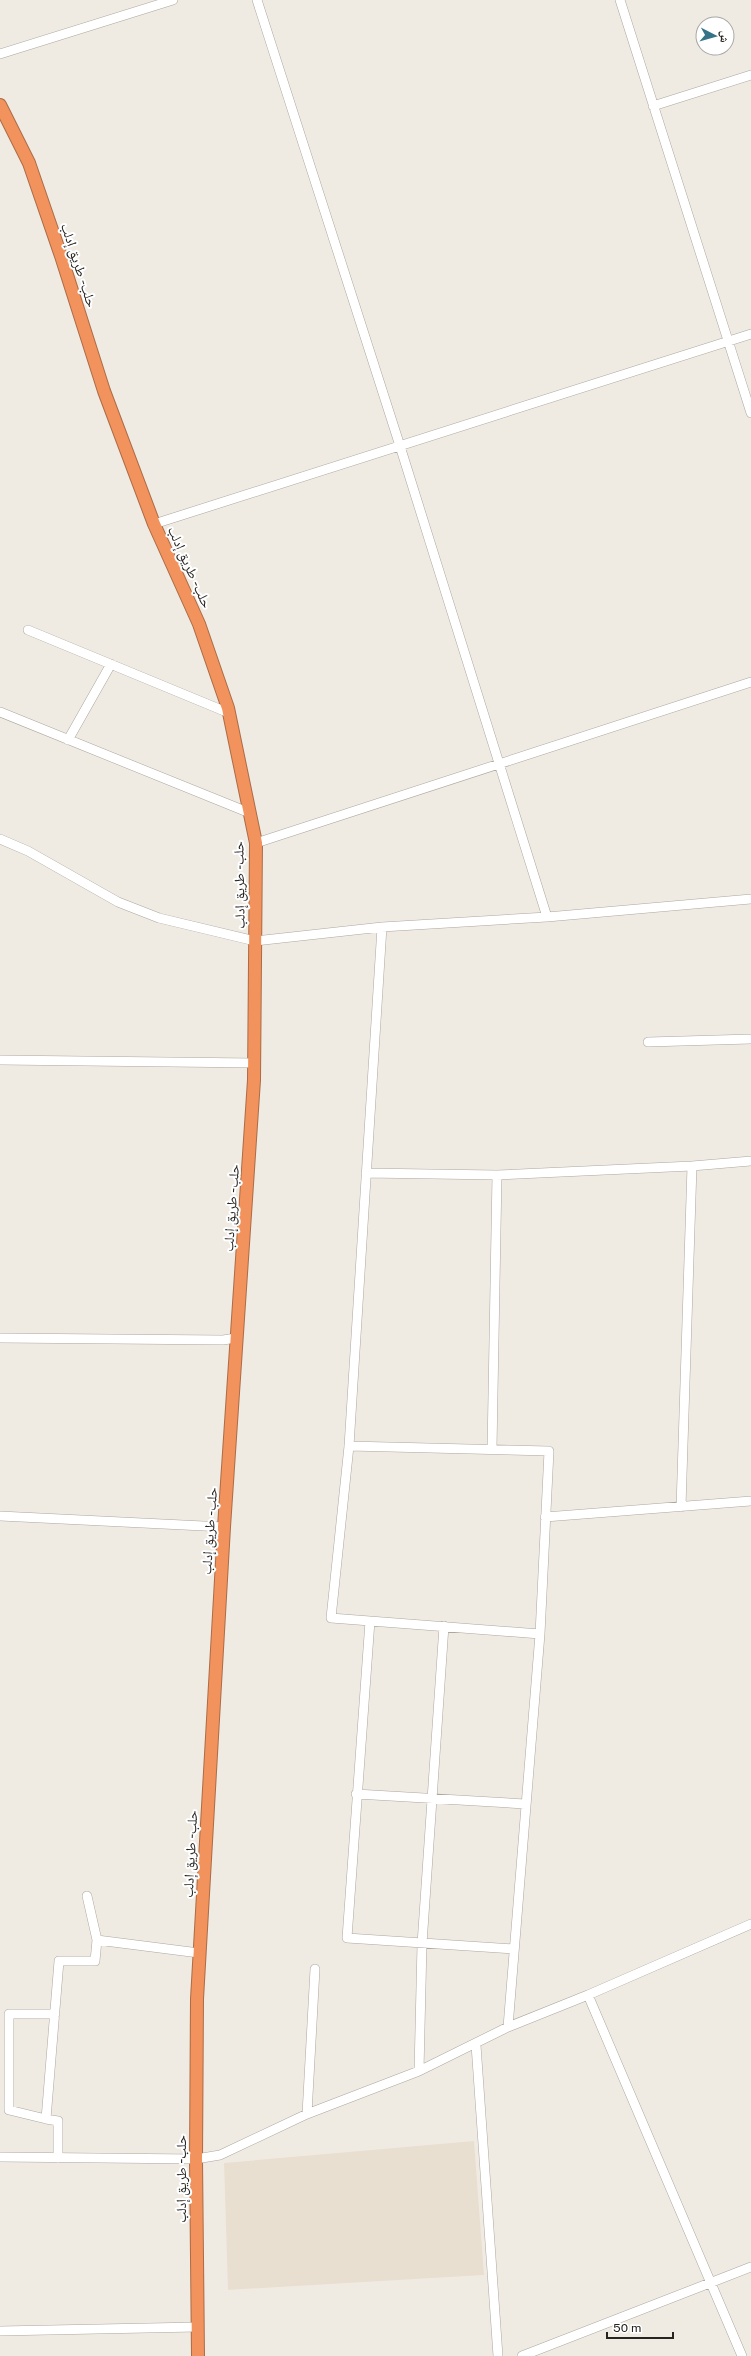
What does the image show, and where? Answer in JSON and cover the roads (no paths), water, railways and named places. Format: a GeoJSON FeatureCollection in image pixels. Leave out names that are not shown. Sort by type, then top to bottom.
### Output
{"type":"FeatureCollection","features":[{"type":"Feature","properties":{"kind":"highway","name":"حلب - طريق إدلب"},"geometry":{"type":"LineString","coordinates":[[0,105],[29,163],[61,256],[104,391],[154,524],[199,624],[229,713],[256,843],[254,1063],[224,1527],[197,1999],[196,2159],[198,2356]]}},
{"type":"Feature","properties":{"kind":"street"},"geometry":{"type":"LineString","coordinates":[[0,54],[173,0]]}},
{"type":"Feature","properties":{"kind":"street"},"geometry":{"type":"LineString","coordinates":[[257,0],[400,446],[547,917]]}},
{"type":"Feature","properties":{"kind":"street"},"geometry":{"type":"LineString","coordinates":[[620,0],[751,413]]}},
{"type":"Feature","properties":{"kind":"street"},"geometry":{"type":"LineString","coordinates":[[653,106],[751,75]]}},
{"type":"Feature","properties":{"kind":"street"},"geometry":{"type":"LineString","coordinates":[[154,524],[751,334]]}},
{"type":"Feature","properties":{"kind":"street"},"geometry":{"type":"LineString","coordinates":[[28,630],[229,713]]}},
{"type":"Feature","properties":{"kind":"street"},"geometry":{"type":"LineString","coordinates":[[68,740],[111,664]]}},
{"type":"Feature","properties":{"kind":"street"},"geometry":{"type":"LineString","coordinates":[[256,843],[751,682]]}},
{"type":"Feature","properties":{"kind":"street"},"geometry":{"type":"LineString","coordinates":[[0,712],[250,813]]}},
{"type":"Feature","properties":{"kind":"street"},"geometry":{"type":"LineString","coordinates":[[0,839],[28,851],[118,902],[159,918],[255,941],[382,927],[547,917],[751,899]]}},
{"type":"Feature","properties":{"kind":"street"},"geometry":{"type":"LineString","coordinates":[[382,927],[349,1446],[331,1618],[540,1634]]}},
{"type":"Feature","properties":{"kind":"street"},"geometry":{"type":"LineString","coordinates":[[648,1042],[751,1039]]}},
{"type":"Feature","properties":{"kind":"street"},"geometry":{"type":"LineString","coordinates":[[0,1060],[254,1063]]}},
{"type":"Feature","properties":{"kind":"street"},"geometry":{"type":"LineString","coordinates":[[366,1173],[497,1175],[692,1166],[751,1161]]}},
{"type":"Feature","properties":{"kind":"street"},"geometry":{"type":"LineString","coordinates":[[681,1506],[692,1166]]}},
{"type":"Feature","properties":{"kind":"street"},"geometry":{"type":"LineString","coordinates":[[492,1449],[497,1175]]}},
{"type":"Feature","properties":{"kind":"street"},"geometry":{"type":"LineString","coordinates":[[0,1338],[223,1340],[236,1338]]}},
{"type":"Feature","properties":{"kind":"street"},"geometry":{"type":"LineString","coordinates":[[349,1446],[549,1450],[540,1634],[508,2027]]}},
{"type":"Feature","properties":{"kind":"street"},"geometry":{"type":"LineString","coordinates":[[545,1518],[751,1501]]}},
{"type":"Feature","properties":{"kind":"street"},"geometry":{"type":"LineString","coordinates":[[0,1516],[224,1527]]}},
{"type":"Feature","properties":{"kind":"street"},"geometry":{"type":"LineString","coordinates":[[370,1621],[356,1794],[347,1938],[514,1949]]}},
{"type":"Feature","properties":{"kind":"street"},"geometry":{"type":"LineString","coordinates":[[419,2071],[422,1944],[444,1626]]}},
{"type":"Feature","properties":{"kind":"street"},"geometry":{"type":"LineString","coordinates":[[356,1794],[525,1804]]}},
{"type":"Feature","properties":{"kind":"street"},"geometry":{"type":"LineString","coordinates":[[46,2119],[59,1961],[95,1961],[97,1940],[87,1896]]}},
{"type":"Feature","properties":{"kind":"street"},"geometry":{"type":"LineString","coordinates":[[0,2157],[196,2159],[220,2155],[307,2114],[419,2071],[508,2027],[588,1995],[751,1924]]}},
{"type":"Feature","properties":{"kind":"street"},"geometry":{"type":"LineString","coordinates":[[97,1940],[199,1953]]}},
{"type":"Feature","properties":{"kind":"street"},"geometry":{"type":"LineString","coordinates":[[307,2114],[315,1970]]}},
{"type":"Feature","properties":{"kind":"street"},"geometry":{"type":"LineString","coordinates":[[588,1995],[712,2282],[742,2356]]}},
{"type":"Feature","properties":{"kind":"street"},"geometry":{"type":"LineString","coordinates":[[55,2014],[9,2014],[9,2110],[58,2121],[58,2158]]}},
{"type":"Feature","properties":{"kind":"street"},"geometry":{"type":"LineString","coordinates":[[476,2044],[498,2356]]}},
{"type":"Feature","properties":{"kind":"street"},"geometry":{"type":"LineString","coordinates":[[522,2356],[751,2267]]}},
{"type":"Feature","properties":{"kind":"street"},"geometry":{"type":"LineString","coordinates":[[0,2331],[197,2327]]}}]}
